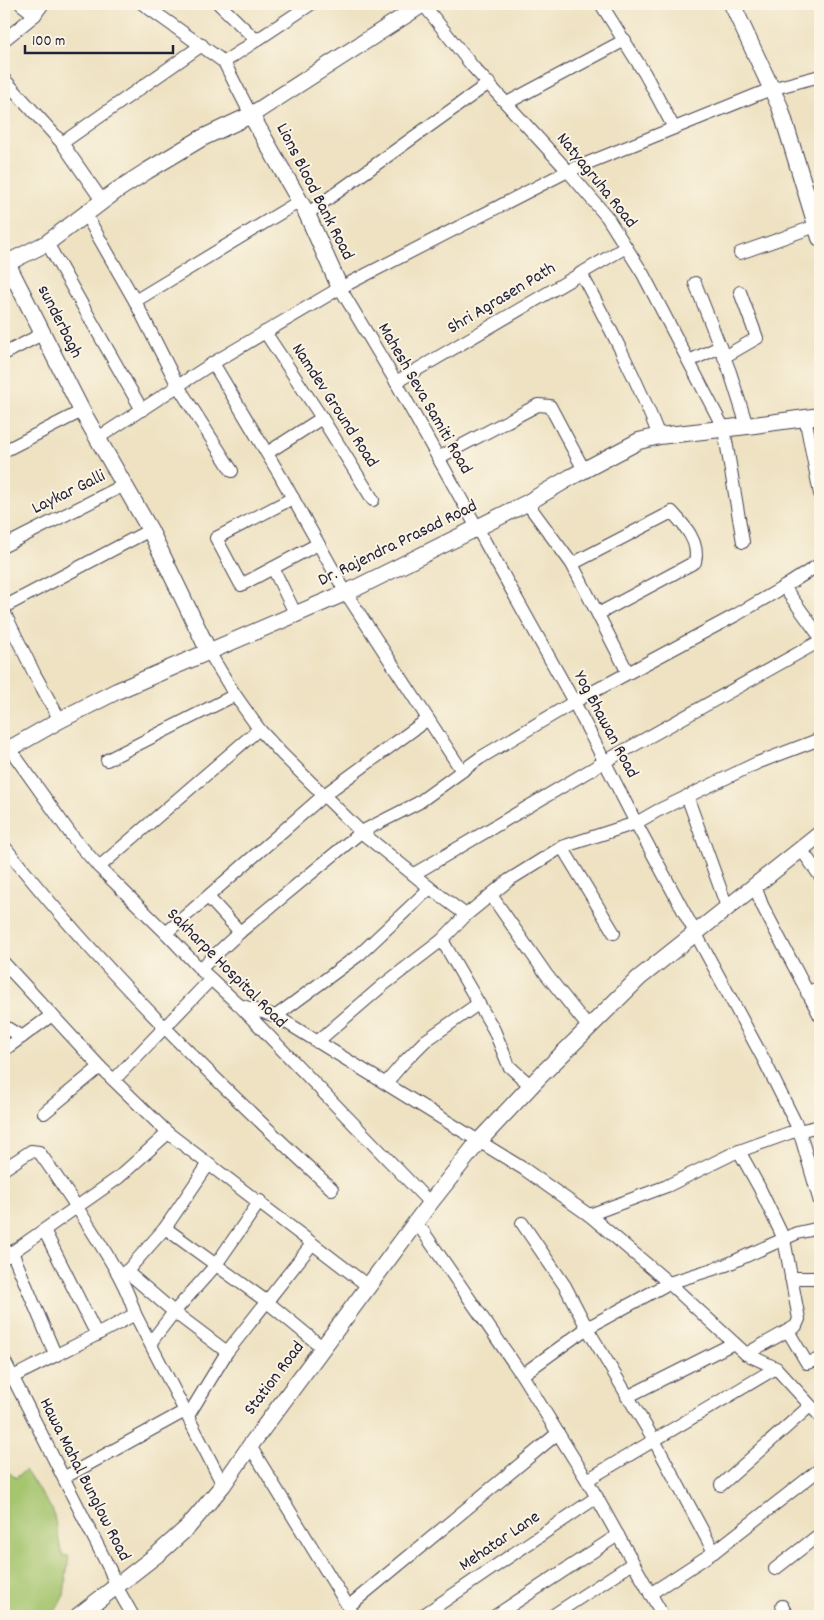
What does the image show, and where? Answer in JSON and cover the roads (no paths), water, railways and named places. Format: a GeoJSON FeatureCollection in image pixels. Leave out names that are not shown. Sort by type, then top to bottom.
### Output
{"type":"FeatureCollection","features":[{"type":"Feature","properties":{"kind":"main road","name":"sunderbagh"},"geometry":{"type":"LineString","coordinates":[[209,652],[150,530],[82,411],[5,259],[47,243],[116,191],[202,138],[251,115],[423,4]]}},
{"type":"Feature","properties":{"kind":"main road"},"geometry":{"type":"LineString","coordinates":[[732,4],[780,106],[817,222]]}},
{"type":"Feature","properties":{"kind":"main road","name":"Lions Blood Bank Road"},"geometry":{"type":"LineString","coordinates":[[251,115],[303,208],[340,288]]}},
{"type":"Feature","properties":{"kind":"main road","name":"Dr. Rajendra Prasad Road"},"geometry":{"type":"LineString","coordinates":[[7,751],[60,720],[117,691],[346,593],[527,503],[639,441],[658,436],[724,429],[812,416]]}},
{"type":"Feature","properties":{"kind":"main road"},"geometry":{"type":"LineString","coordinates":[[804,853],[820,834]]}},
{"type":"Feature","properties":{"kind":"main road"},"geometry":{"type":"LineString","coordinates":[[482,1144],[531,1086],[640,978],[804,853],[820,845]]}},
{"type":"Feature","properties":{"kind":"main road"},"geometry":{"type":"LineString","coordinates":[[482,1144],[614,1011],[675,958],[727,907],[756,890]]}},
{"type":"Feature","properties":{"kind":"main road","name":"Station Road"},"geometry":{"type":"LineString","coordinates":[[96,1616],[119,1591],[188,1527],[253,1451],[403,1251],[418,1228],[430,1203],[482,1144]]}},
{"type":"Feature","properties":{"kind":"main road","name":"Station Road"},"geometry":{"type":"LineString","coordinates":[[78,1616],[162,1564],[202,1526],[323,1348],[368,1286],[442,1199],[482,1144]]}},
{"type":"Feature","properties":{"kind":"street"},"geometry":{"type":"LineString","coordinates":[[21,4],[39,9]]}},
{"type":"Feature","properties":{"kind":"street"},"geometry":{"type":"LineString","coordinates":[[219,4],[256,40]]}},
{"type":"Feature","properties":{"kind":"street"},"geometry":{"type":"LineString","coordinates":[[224,62],[311,4]]}},
{"type":"Feature","properties":{"kind":"street","name":"Natyagruha Road"},"geometry":{"type":"LineString","coordinates":[[423,4],[473,67],[507,102],[607,217],[643,274],[724,429],[743,542]]}},
{"type":"Feature","properties":{"kind":"street"},"geometry":{"type":"LineString","coordinates":[[601,4],[625,40],[674,128]]}},
{"type":"Feature","properties":{"kind":"street"},"geometry":{"type":"LineString","coordinates":[[146,5],[224,62],[251,115]]}},
{"type":"Feature","properties":{"kind":"street"},"geometry":{"type":"LineString","coordinates":[[4,40],[39,9]]}},
{"type":"Feature","properties":{"kind":"street"},"geometry":{"type":"LineString","coordinates":[[507,102],[625,40]]}},
{"type":"Feature","properties":{"kind":"street"},"geometry":{"type":"LineString","coordinates":[[62,142],[202,45]]}},
{"type":"Feature","properties":{"kind":"street"},"geometry":{"type":"LineString","coordinates":[[98,438],[213,363],[340,288],[568,171],[771,89],[820,76]]}},
{"type":"Feature","properties":{"kind":"street"},"geometry":{"type":"LineString","coordinates":[[4,79],[62,142],[103,202]]}},
{"type":"Feature","properties":{"kind":"street"},"geometry":{"type":"LineString","coordinates":[[135,301],[303,208],[489,84]]}},
{"type":"Feature","properties":{"kind":"street"},"geometry":{"type":"LineString","coordinates":[[86,215],[135,301],[178,386],[232,471]]}},
{"type":"Feature","properties":{"kind":"street"},"geometry":{"type":"LineString","coordinates":[[740,253],[817,222]]}},
{"type":"Feature","properties":{"kind":"street"},"geometry":{"type":"LineString","coordinates":[[47,243],[142,410]]}},
{"type":"Feature","properties":{"kind":"street","name":"Shri Agrasen Path"},"geometry":{"type":"LineString","coordinates":[[396,382],[626,247]]}},
{"type":"Feature","properties":{"kind":"street"},"geometry":{"type":"LineString","coordinates":[[581,273],[627,361],[658,436]]}},
{"type":"Feature","properties":{"kind":"street"},"geometry":{"type":"LineString","coordinates":[[695,283],[722,352],[747,426]]}},
{"type":"Feature","properties":{"kind":"street","name":"Mahesh Seva Samiti Road"},"geometry":{"type":"LineString","coordinates":[[340,288],[396,382],[477,528]]}},
{"type":"Feature","properties":{"kind":"street"},"geometry":{"type":"LineString","coordinates":[[689,361],[722,352],[757,338],[740,292]]}},
{"type":"Feature","properties":{"kind":"street","name":"Namdev Ground Road"},"geometry":{"type":"LineString","coordinates":[[264,332],[322,418],[373,500]]}},
{"type":"Feature","properties":{"kind":"street"},"geometry":{"type":"LineString","coordinates":[[4,354],[42,334]]}},
{"type":"Feature","properties":{"kind":"street"},"geometry":{"type":"LineString","coordinates":[[213,363],[267,453],[346,593],[462,772]]}},
{"type":"Feature","properties":{"kind":"street"},"geometry":{"type":"LineString","coordinates":[[438,458],[538,405],[550,406],[584,470]]}},
{"type":"Feature","properties":{"kind":"street"},"geometry":{"type":"LineString","coordinates":[[4,451],[82,411]]}},
{"type":"Feature","properties":{"kind":"street"},"geometry":{"type":"LineString","coordinates":[[812,416],[820,494]]}},
{"type":"Feature","properties":{"kind":"street"},"geometry":{"type":"LineString","coordinates":[[267,453],[322,418]]}},
{"type":"Feature","properties":{"kind":"street","name":"Laykar Galli"},"geometry":{"type":"LineString","coordinates":[[4,546],[124,485]]}},
{"type":"Feature","properties":{"kind":"street"},"geometry":{"type":"LineString","coordinates":[[293,498],[216,538],[241,585],[318,544]]}},
{"type":"Feature","properties":{"kind":"street"},"geometry":{"type":"LineString","coordinates":[[527,503],[572,564],[628,673]]}},
{"type":"Feature","properties":{"kind":"street"},"geometry":{"type":"LineString","coordinates":[[572,564],[672,512],[693,538],[697,554],[695,562],[598,614]]}},
{"type":"Feature","properties":{"kind":"street","name":"Yog Bhawan Road"},"geometry":{"type":"LineString","coordinates":[[477,528],[574,702],[799,1130],[820,1202]]}},
{"type":"Feature","properties":{"kind":"street"},"geometry":{"type":"LineString","coordinates":[[4,607],[150,530]]}},
{"type":"Feature","properties":{"kind":"street"},"geometry":{"type":"LineString","coordinates":[[200,969],[240,932],[361,832],[418,803],[480,758],[574,702],[784,587],[820,564]]}},
{"type":"Feature","properties":{"kind":"street"},"geometry":{"type":"LineString","coordinates":[[273,568],[296,615]]}},
{"type":"Feature","properties":{"kind":"street"},"geometry":{"type":"LineString","coordinates":[[414,874],[604,762],[820,639],[784,587]]}},
{"type":"Feature","properties":{"kind":"street"},"geometry":{"type":"LineString","coordinates":[[4,612],[60,720]]}},
{"type":"Feature","properties":{"kind":"street"},"geometry":{"type":"LineString","coordinates":[[209,652],[235,695],[259,729],[361,832],[466,915]]}},
{"type":"Feature","properties":{"kind":"street"},"geometry":{"type":"LineString","coordinates":[[108,760],[235,695]]}},
{"type":"Feature","properties":{"kind":"street"},"geometry":{"type":"LineString","coordinates":[[166,933],[324,795],[428,719]]}},
{"type":"Feature","properties":{"kind":"street"},"geometry":{"type":"LineString","coordinates":[[99,867],[259,729]]}},
{"type":"Feature","properties":{"kind":"street"},"geometry":{"type":"LineString","coordinates":[[317,1042],[382,986],[442,940],[466,915],[508,880],[562,847],[636,823],[687,796],[757,763],[820,740]]}},
{"type":"Feature","properties":{"kind":"street","name":"Sakharpe Hospital Road"},"geometry":{"type":"LineString","coordinates":[[7,751],[72,836],[99,867],[200,969],[240,1005],[430,1203]]}},
{"type":"Feature","properties":{"kind":"street"},"geometry":{"type":"LineString","coordinates":[[687,796],[727,907]]}},
{"type":"Feature","properties":{"kind":"street"},"geometry":{"type":"LineString","coordinates":[[4,846],[70,925],[164,1026],[267,1129],[332,1189]]}},
{"type":"Feature","properties":{"kind":"street"},"geometry":{"type":"LineString","coordinates":[[562,847],[614,933]]}},
{"type":"Feature","properties":{"kind":"street"},"geometry":{"type":"LineString","coordinates":[[804,853],[820,876]]}},
{"type":"Feature","properties":{"kind":"street"},"geometry":{"type":"LineString","coordinates":[[276,1016],[360,954],[430,888]]}},
{"type":"Feature","properties":{"kind":"street"},"geometry":{"type":"LineString","coordinates":[[756,890],[820,1016]]}},
{"type":"Feature","properties":{"kind":"street"},"geometry":{"type":"LineString","coordinates":[[491,895],[546,974],[588,1028]]}},
{"type":"Feature","properties":{"kind":"street"},"geometry":{"type":"LineString","coordinates":[[208,897],[240,932]]}},
{"type":"Feature","properties":{"kind":"street"},"geometry":{"type":"LineString","coordinates":[[442,940],[494,1030],[509,1066],[531,1086]]}},
{"type":"Feature","properties":{"kind":"street"},"geometry":{"type":"LineString","coordinates":[[4,964],[100,1067],[168,1133],[208,1165],[260,1201],[284,1223],[368,1286]]}},
{"type":"Feature","properties":{"kind":"street"},"geometry":{"type":"LineString","coordinates":[[114,1080],[211,979]]}},
{"type":"Feature","properties":{"kind":"street"},"geometry":{"type":"LineString","coordinates":[[807,993],[820,987]]}},
{"type":"Feature","properties":{"kind":"street"},"geometry":{"type":"LineString","coordinates":[[386,1083],[425,1041],[478,1004]]}},
{"type":"Feature","properties":{"kind":"street"},"geometry":{"type":"LineString","coordinates":[[240,1005],[276,1016],[524,1169],[589,1215],[669,1283],[746,1354],[776,1368],[820,1416]]}},
{"type":"Feature","properties":{"kind":"street"},"geometry":{"type":"LineString","coordinates":[[4,1050],[52,1015]]}},
{"type":"Feature","properties":{"kind":"street"},"geometry":{"type":"LineString","coordinates":[[4,1026],[22,1037]]}},
{"type":"Feature","properties":{"kind":"street"},"geometry":{"type":"LineString","coordinates":[[44,1113],[100,1067]]}},
{"type":"Feature","properties":{"kind":"street"},"geometry":{"type":"LineString","coordinates":[[589,1215],[667,1186],[739,1151],[799,1130],[820,1126]]}},
{"type":"Feature","properties":{"kind":"street"},"geometry":{"type":"LineString","coordinates":[[55,1354],[8,1255],[118,1178],[168,1133]]}},
{"type":"Feature","properties":{"kind":"street"},"geometry":{"type":"LineString","coordinates":[[4,1169],[31,1151],[39,1152],[123,1274],[226,1352]]}},
{"type":"Feature","properties":{"kind":"street"},"geometry":{"type":"LineString","coordinates":[[739,1151],[759,1187],[784,1240],[799,1319],[796,1326],[746,1354]]}},
{"type":"Feature","properties":{"kind":"street"},"geometry":{"type":"LineString","coordinates":[[123,1274],[165,1228],[208,1165]]}},
{"type":"Feature","properties":{"kind":"street"},"geometry":{"type":"LineString","coordinates":[[151,1342],[174,1312],[216,1266],[260,1201]]}},
{"type":"Feature","properties":{"kind":"street"},"geometry":{"type":"LineString","coordinates":[[522,1223],[565,1286],[587,1328],[654,1440],[714,1552]]}},
{"type":"Feature","properties":{"kind":"street"},"geometry":{"type":"LineString","coordinates":[[165,1228],[266,1301],[323,1348]]}},
{"type":"Feature","properties":{"kind":"street"},"geometry":{"type":"LineString","coordinates":[[418,1228],[522,1375],[588,1480],[663,1616]]}},
{"type":"Feature","properties":{"kind":"street"},"geometry":{"type":"LineString","coordinates":[[522,1375],[587,1328],[669,1283],[726,1265],[797,1234],[820,1228]]}},
{"type":"Feature","properties":{"kind":"street"},"geometry":{"type":"LineString","coordinates":[[44,1230],[97,1335]]}},
{"type":"Feature","properties":{"kind":"street"},"geometry":{"type":"LineString","coordinates":[[65,1477],[187,1413],[226,1352],[312,1244]]}},
{"type":"Feature","properties":{"kind":"street"},"geometry":{"type":"LineString","coordinates":[[123,1274],[135,1314],[223,1485]]}},
{"type":"Feature","properties":{"kind":"street"},"geometry":{"type":"LineString","coordinates":[[791,1278],[820,1278]]}},
{"type":"Feature","properties":{"kind":"street"},"geometry":{"type":"LineString","coordinates":[[13,1377],[135,1314]]}},
{"type":"Feature","properties":{"kind":"street"},"geometry":{"type":"LineString","coordinates":[[788,1330],[807,1362],[820,1359]]}},
{"type":"Feature","properties":{"kind":"street"},"geometry":{"type":"LineString","coordinates":[[627,1397],[734,1342]]}},
{"type":"Feature","properties":{"kind":"street","name":"Hawa Mahal Bunglow Road"},"geometry":{"type":"LineString","coordinates":[[4,1360],[65,1477],[119,1591],[133,1616]]}},
{"type":"Feature","properties":{"kind":"street"},"geometry":{"type":"LineString","coordinates":[[588,1480],[776,1368]]}},
{"type":"Feature","properties":{"kind":"street"},"geometry":{"type":"LineString","coordinates":[[722,1485],[810,1406]]}},
{"type":"Feature","properties":{"kind":"street"},"geometry":{"type":"LineString","coordinates":[[253,1451],[352,1611],[558,1433]]}},
{"type":"Feature","properties":{"kind":"street"},"geometry":{"type":"LineString","coordinates":[[650,1594],[714,1552],[820,1469]]}},
{"type":"Feature","properties":{"kind":"street","name":"Mehatar Lane"},"geometry":{"type":"LineString","coordinates":[[422,1616],[597,1497]]}},
{"type":"Feature","properties":{"kind":"street"},"geometry":{"type":"LineString","coordinates":[[775,1569],[820,1534]]}},
{"type":"Feature","properties":{"kind":"street"},"geometry":{"type":"LineString","coordinates":[[495,1616],[618,1535]]}},
{"type":"Feature","properties":{"kind":"street"},"geometry":{"type":"LineString","coordinates":[[552,1616],[633,1563]]}}]}
